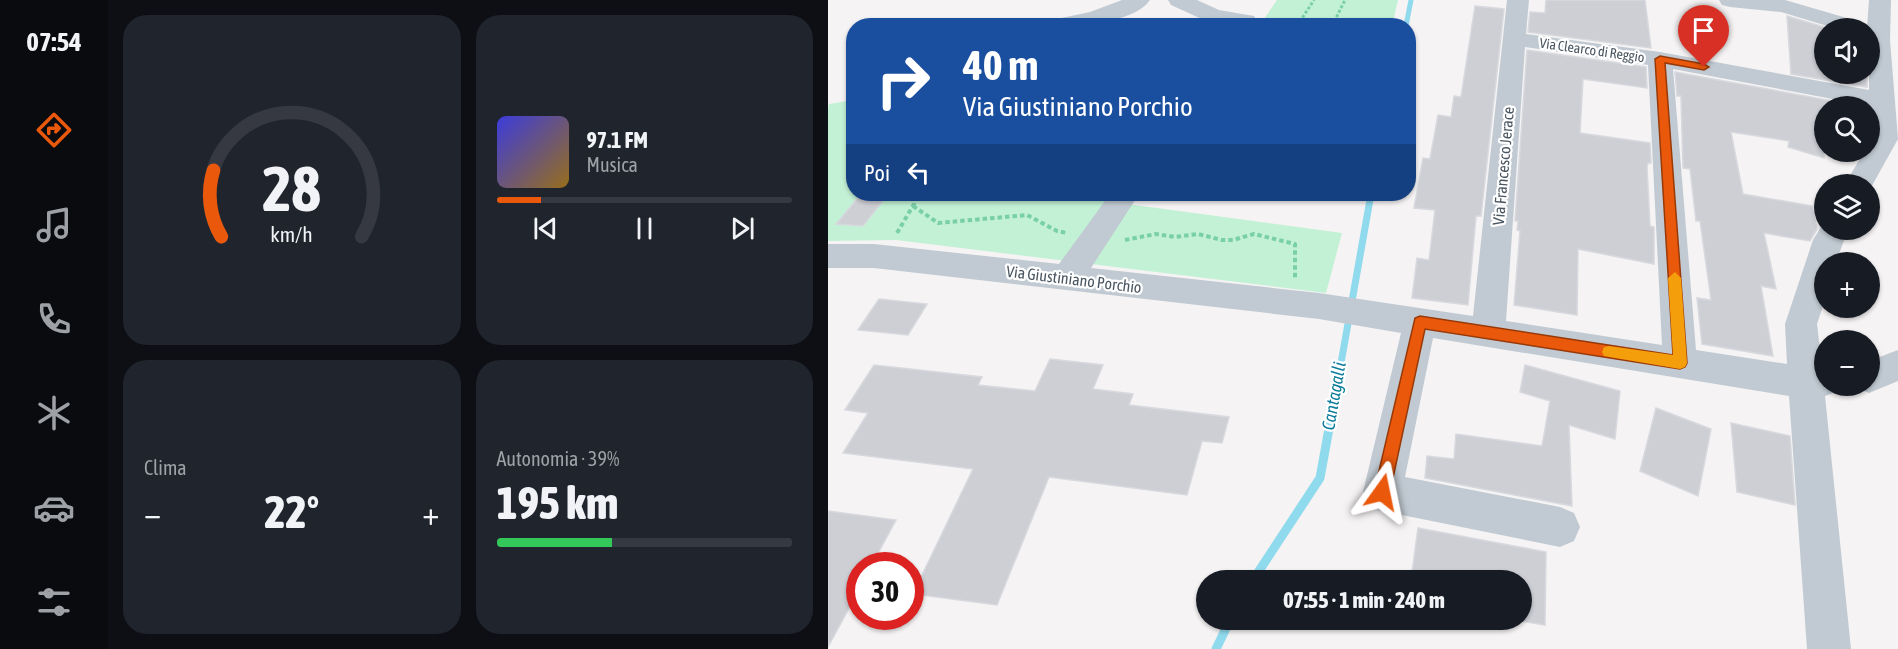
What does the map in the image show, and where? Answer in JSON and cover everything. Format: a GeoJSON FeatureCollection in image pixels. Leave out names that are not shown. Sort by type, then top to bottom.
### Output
{"type":"FeatureCollection","features":[{"type":"Feature","properties":{"kind":"street"},"geometry":{"type":"LineString","coordinates":[[1095,18],[1138,0]]}},
{"type":"Feature","properties":{"kind":"street"},"geometry":{"type":"LineString","coordinates":[[1147,0],[1181,18]]}},
{"type":"Feature","properties":{"kind":"street"},"geometry":{"type":"LineString","coordinates":[[1179,0],[1223,18]]}},
{"type":"Feature","properties":{"kind":"street"},"geometry":{"type":"LineString","coordinates":[[1247,18],[1260,0]]}},
{"type":"Feature","properties":{"kind":"street","name":"Via Francesco Jerace"},"geometry":{"type":"LineString","coordinates":[[1488,333],[1518,0]]}},
{"type":"Feature","properties":{"kind":"street"},"geometry":{"type":"LineString","coordinates":[[1730,0],[1783,6],[1822,18]]}},
{"type":"Feature","properties":{"kind":"street"},"geometry":{"type":"LineString","coordinates":[[1873,18],[1880,0]]}},
{"type":"Feature","properties":{"kind":"street","name":"Via Clearco di Reggio"},"geometry":{"type":"LineString","coordinates":[[1515,39],[1660,59],[1888,108]]}},
{"type":"Feature","properties":{"kind":"street"},"geometry":{"type":"LineString","coordinates":[[1660,59],[1680,363]]}},
{"type":"Feature","properties":{"kind":"street"},"geometry":{"type":"LineString","coordinates":[[1865,174],[1885,139],[1888,108],[1880,78]]}},
{"type":"Feature","properties":{"kind":"street"},"geometry":{"type":"LineString","coordinates":[[1067,278],[1120,201]]}},
{"type":"Feature","properties":{"kind":"street"},"geometry":{"type":"LineString","coordinates":[[1814,378],[1801,324],[1828,240]]}},
{"type":"Feature","properties":{"kind":"street","name":"Via Giustiniano Porchio"},"geometry":{"type":"LineString","coordinates":[[828,256],[884,257],[1319,306],[1406,320]]}},
{"type":"Feature","properties":{"kind":"street"},"geometry":{"type":"LineString","coordinates":[[1560,527],[1382,492],[1406,320],[1814,382]]}},
{"type":"Feature","properties":{"kind":"street"},"geometry":{"type":"LineString","coordinates":[[1880,372],[1898,365]]}},
{"type":"Feature","properties":{"kind":"street"},"geometry":{"type":"LineString","coordinates":[[1816,396],[1829,649]]}},
{"type":"Feature","properties":{"kind":"path"},"geometry":{"type":"LineString","coordinates":[[1302,18],[1314,0]]}},
{"type":"Feature","properties":{"kind":"path"},"geometry":{"type":"LineString","coordinates":[[1336,18],[1345,0]]}},
{"type":"Feature","properties":{"kind":"path"},"geometry":{"type":"LineString","coordinates":[[884,257],[914,201]]}},
{"type":"Feature","properties":{"kind":"green space"},"geometry":{"type":"Polygon","coordinates":[[[1277,0],[1398,0],[1394,18],[1265,18],[1277,0]]]}},
{"type":"Feature","properties":{"kind":"green space"},"geometry":{"type":"Polygon","coordinates":[[[846,101],[846,201],[1105,201],[1342,233],[1326,293],[896,240],[828,241],[829,104],[846,101]]]}},
{"type":"Feature","properties":{"kind":"building"},"geometry":{"type":"Polygon","coordinates":[[[1546,0],[1645,0],[1651,48],[1528,32],[1530,12],[1545,13],[1546,0]]]}},
{"type":"Feature","properties":{"kind":"building"},"geometry":{"type":"Polygon","coordinates":[[[1475,6],[1504,9],[1481,216],[1476,216],[1468,305],[1412,298],[1417,258],[1429,260],[1435,210],[1414,208],[1423,158],[1430,159],[1438,115],[1451,117],[1454,96],[1461,97],[1475,6]]]}},
{"type":"Feature","properties":{"kind":"building"},"geometry":{"type":"Polygon","coordinates":[[[1787,16],[1814,24],[1814,78],[1791,74],[1787,16]]]}},
{"type":"Feature","properties":{"kind":"building"},"geometry":{"type":"Polygon","coordinates":[[[1527,50],[1646,67],[1647,88],[1583,79],[1580,133],[1650,143],[1651,163],[1648,163],[1647,167],[1650,226],[1654,227],[1654,264],[1578,249],[1577,315],[1514,305],[1520,231],[1517,230],[1518,221],[1515,221],[1527,50]]]}},
{"type":"Feature","properties":{"kind":"building"},"geometry":{"type":"Polygon","coordinates":[[[1675,72],[1814,98],[1814,155],[1788,147],[1789,141],[1731,132],[1743,194],[1812,206],[1814,215],[1814,234],[1810,241],[1764,233],[1776,289],[1761,286],[1773,356],[1702,344],[1697,298],[1711,300],[1700,221],[1696,221],[1690,169],[1683,168],[1681,96],[1677,96],[1675,72]]]}},
{"type":"Feature","properties":{"kind":"building"},"geometry":{"type":"Polygon","coordinates":[[[1849,84],[1867,84],[1867,87],[1849,84]]]}},
{"type":"Feature","properties":{"kind":"building"},"geometry":{"type":"Polygon","coordinates":[[[855,201],[883,201],[863,226],[836,224],[855,201]]]}},
{"type":"Feature","properties":{"kind":"building"},"geometry":{"type":"Polygon","coordinates":[[[879,299],[927,304],[908,335],[858,330],[879,299]]]}},
{"type":"Feature","properties":{"kind":"building"},"geometry":{"type":"Polygon","coordinates":[[[1050,359],[1103,365],[1093,389],[1133,394],[1129,405],[1229,417],[1222,443],[1202,441],[1187,495],[1049,477],[997,605],[924,595],[924,571],[973,469],[843,453],[868,413],[845,410],[874,365],[982,377],[978,385],[1035,391],[1050,359]]]}},
{"type":"Feature","properties":{"kind":"building"},"geometry":{"type":"Polygon","coordinates":[[[1525,365],[1620,391],[1615,439],[1569,425],[1572,506],[1425,478],[1427,456],[1454,459],[1456,434],[1542,446],[1550,401],[1520,392],[1525,365]]]}},
{"type":"Feature","properties":{"kind":"building"},"geometry":{"type":"Polygon","coordinates":[[[1656,408],[1711,429],[1698,496],[1640,471],[1656,408]]]}},
{"type":"Feature","properties":{"kind":"building"},"geometry":{"type":"Polygon","coordinates":[[[1731,423],[1790,436],[1795,505],[1737,492],[1731,423]]]}},
{"type":"Feature","properties":{"kind":"building"},"geometry":{"type":"Polygon","coordinates":[[[828,511],[896,520],[879,552],[846,552],[846,614],[828,647],[828,511]]]}},
{"type":"Feature","properties":{"kind":"building"},"geometry":{"type":"Polygon","coordinates":[[[1418,528],[1546,552],[1545,625],[1532,623],[1532,570],[1412,570],[1418,528]]]}},
{"type":"Feature","properties":{"kind":"waterway","name":"Cantagalli"},"geometry":{"type":"LineString","coordinates":[[1408,18],[1411,0]]}},
{"type":"Feature","properties":{"kind":"waterway","name":"Cantagalli"},"geometry":{"type":"LineString","coordinates":[[1338,380],[1370,201]]}},
{"type":"Feature","properties":{"kind":"waterway","name":"Cantagalli"},"geometry":{"type":"LineString","coordinates":[[1260,570],[1320,478],[1338,379]]}},
{"type":"Feature","properties":{"kind":"waterway","name":"Cantagalli"},"geometry":{"type":"LineString","coordinates":[[1216,649],[1225,630]]}},
{"type":"Feature","properties":{"kind":"slow traffic"},"geometry":{"type":"LineString","coordinates":[[1609,352],[1680,363],[1675,278]]}},
{"type":"Feature","properties":{"kind":"route"},"geometry":{"type":"LineString","coordinates":[[1382,492],[1420,322],[1680,363],[1660,59],[1704,67]]}}]}
